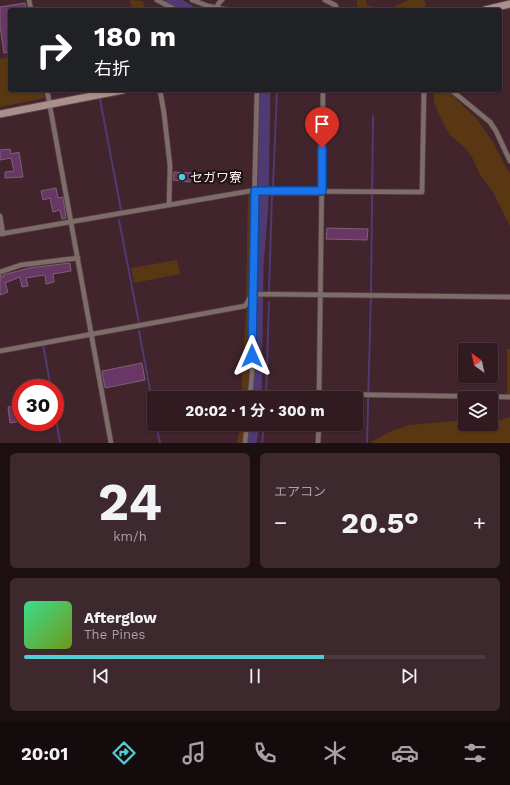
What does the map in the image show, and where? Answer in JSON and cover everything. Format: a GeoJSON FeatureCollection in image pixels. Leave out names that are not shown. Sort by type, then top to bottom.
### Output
{"type":"FeatureCollection","features":[{"type":"Feature","properties":{"kind":"main road"},"geometry":{"type":"LineString","coordinates":[[493,8],[510,4]]}},
{"type":"Feature","properties":{"kind":"main road"},"geometry":{"type":"LineString","coordinates":[[0,114],[113,92]]}},
{"type":"Feature","properties":{"kind":"street"},"geometry":{"type":"LineString","coordinates":[[157,0],[172,8]]}},
{"type":"Feature","properties":{"kind":"street"},"geometry":{"type":"LineString","coordinates":[[192,0],[217,8],[218,4],[222,0]]}},
{"type":"Feature","properties":{"kind":"street"},"geometry":{"type":"LineString","coordinates":[[325,0],[335,5],[337,8]]}},
{"type":"Feature","properties":{"kind":"street"},"geometry":{"type":"LineString","coordinates":[[47,92],[110,443]]}},
{"type":"Feature","properties":{"kind":"street"},"geometry":{"type":"LineString","coordinates":[[160,92],[170,166],[169,205]]}},
{"type":"Feature","properties":{"kind":"street"},"geometry":{"type":"LineString","coordinates":[[251,391],[257,92]]}},
{"type":"Feature","properties":{"kind":"street"},"geometry":{"type":"LineString","coordinates":[[319,391],[323,92]]}},
{"type":"Feature","properties":{"kind":"street"},"geometry":{"type":"LineString","coordinates":[[0,216],[1,234],[256,191],[422,192],[424,92]]}},
{"type":"Feature","properties":{"kind":"street"},"geometry":{"type":"LineString","coordinates":[[453,92],[490,122],[496,131],[510,161]]}},
{"type":"Feature","properties":{"kind":"street"},"geometry":{"type":"LineString","coordinates":[[0,272],[21,264],[78,258]]}},
{"type":"Feature","properties":{"kind":"street"},"geometry":{"type":"LineString","coordinates":[[253,294],[510,297]]}},
{"type":"Feature","properties":{"kind":"street"},"geometry":{"type":"LineString","coordinates":[[0,350],[91,335],[245,306],[253,294]]}},
{"type":"Feature","properties":{"kind":"street"},"geometry":{"type":"LineString","coordinates":[[363,395],[510,397]]}},
{"type":"Feature","properties":{"kind":"street"},"geometry":{"type":"LineString","coordinates":[[245,443],[246,431]]}},
{"type":"Feature","properties":{"kind":"street"},"geometry":{"type":"LineString","coordinates":[[318,443],[319,431]]}},
{"type":"Feature","properties":{"kind":"shaded area"},"geometry":{"type":"Polygon","coordinates":[[[130,0],[143,1],[145,8],[132,8],[130,0]]]}},
{"type":"Feature","properties":{"kind":"shaded area"},"geometry":{"type":"Polygon","coordinates":[[[357,0],[366,0],[367,5],[376,8],[358,8],[357,0]]]}},
{"type":"Feature","properties":{"kind":"shaded area"},"geometry":{"type":"Polygon","coordinates":[[[408,0],[424,0],[426,5],[423,8],[391,8],[408,0]]]}},
{"type":"Feature","properties":{"kind":"shaded area"},"geometry":{"type":"Polygon","coordinates":[[[8,57],[8,92],[44,92],[45,98],[0,107],[0,59],[8,57]]]}},
{"type":"Feature","properties":{"kind":"shaded area"},"geometry":{"type":"Polygon","coordinates":[[[434,92],[449,92],[477,119],[492,141],[510,174],[510,226],[493,192],[480,175],[472,157],[466,149],[450,135],[434,103],[434,92]]]}},
{"type":"Feature","properties":{"kind":"shaded area"},"geometry":{"type":"Polygon","coordinates":[[[248,195],[253,196],[251,292],[244,303],[246,298],[248,195]]]}},
{"type":"Feature","properties":{"kind":"shaded area"},"geometry":{"type":"Polygon","coordinates":[[[177,260],[180,274],[134,283],[131,268],[177,260]]]}},
{"type":"Feature","properties":{"kind":"shaded area"},"geometry":{"type":"Polygon","coordinates":[[[246,309],[250,309],[248,391],[241,391],[246,309]]]}},
{"type":"Feature","properties":{"kind":"shaded area"},"geometry":{"type":"Polygon","coordinates":[[[507,349],[510,349],[510,394],[507,394],[507,349]]]}},
{"type":"Feature","properties":{"kind":"shaded area"},"geometry":{"type":"Polygon","coordinates":[[[510,417],[510,443],[370,443],[389,432],[410,425],[458,421],[458,431],[498,431],[498,421],[510,417]]]}},
{"type":"Feature","properties":{"kind":"shaded area"},"geometry":{"type":"Polygon","coordinates":[[[239,431],[244,431],[243,443],[237,443],[239,431]]]}},
{"type":"Feature","properties":{"kind":"building"},"geometry":{"type":"Polygon","coordinates":[[[25,3],[26,8],[8,8],[8,52],[4,53],[0,26],[0,7],[25,3]]]}},
{"type":"Feature","properties":{"kind":"building"},"geometry":{"type":"Polygon","coordinates":[[[10,149],[11,154],[19,152],[23,177],[5,178],[5,172],[14,171],[11,158],[0,160],[0,150],[10,149]]]}},
{"type":"Feature","properties":{"kind":"building","name":"セガワ寮"},"geometry":{"type":"Polygon","coordinates":[[[174,172],[191,173],[190,182],[173,180],[174,172]]]}},
{"type":"Feature","properties":{"kind":"building"},"geometry":{"type":"Polygon","coordinates":[[[56,188],[58,198],[63,197],[66,218],[62,219],[60,210],[53,212],[50,198],[43,200],[41,191],[56,188]]]}},
{"type":"Feature","properties":{"kind":"building"},"geometry":{"type":"Polygon","coordinates":[[[327,228],[368,229],[367,240],[326,239],[327,228]]]}},
{"type":"Feature","properties":{"kind":"building"},"geometry":{"type":"Polygon","coordinates":[[[70,263],[71,271],[53,274],[54,282],[46,284],[45,275],[26,278],[28,286],[22,287],[20,277],[5,283],[8,292],[0,295],[1,275],[2,278],[4,277],[3,275],[29,268],[70,263]]]}},
{"type":"Feature","properties":{"kind":"building"},"geometry":{"type":"Polygon","coordinates":[[[142,363],[145,380],[105,388],[102,371],[142,363]]]}},
{"type":"Feature","properties":{"kind":"building"},"geometry":{"type":"Polygon","coordinates":[[[12,406],[12,423],[10,423],[8,407],[12,406]]]}},
{"type":"Feature","properties":{"kind":"waterway"},"geometry":{"type":"LineString","coordinates":[[171,0],[185,8]]}},
{"type":"Feature","properties":{"kind":"waterway"},"geometry":{"type":"LineString","coordinates":[[256,391],[258,267],[263,204],[265,92]]}},
{"type":"Feature","properties":{"kind":"waterway"},"geometry":{"type":"LineString","coordinates":[[273,186],[277,92]]}},
{"type":"Feature","properties":{"kind":"waterway"},"geometry":{"type":"LineString","coordinates":[[100,99],[121,210]]}},
{"type":"Feature","properties":{"kind":"waterway"},"geometry":{"type":"LineString","coordinates":[[367,443],[371,291],[373,116]]}},
{"type":"Feature","properties":{"kind":"waterway"},"geometry":{"type":"LineString","coordinates":[[269,291],[272,195]]}},
{"type":"Feature","properties":{"kind":"waterway"},"geometry":{"type":"LineString","coordinates":[[119,220],[139,323]]}},
{"type":"Feature","properties":{"kind":"waterway"},"geometry":{"type":"LineString","coordinates":[[266,391],[269,302]]}},
{"type":"Feature","properties":{"kind":"waterway"},"geometry":{"type":"LineString","coordinates":[[139,331],[150,391]]}},
{"type":"Feature","properties":{"kind":"waterway"},"geometry":{"type":"LineString","coordinates":[[43,345],[49,379]]}},
{"type":"Feature","properties":{"kind":"waterway"},"geometry":{"type":"LineString","coordinates":[[58,431],[60,443]]}},
{"type":"Feature","properties":{"kind":"waterway"},"geometry":{"type":"LineString","coordinates":[[157,431],[160,443]]}},
{"type":"Feature","properties":{"kind":"waterway"},"geometry":{"type":"LineString","coordinates":[[251,443],[253,431]]}},
{"type":"Feature","properties":{"kind":"waterway"},"geometry":{"type":"LineString","coordinates":[[262,443],[263,431]]}},
{"type":"Feature","properties":{"kind":"place","name":"セガワ寮"},"geometry":{"type":"Point","coordinates":[182,177]}},
{"type":"Feature","properties":{"kind":"route"},"geometry":{"type":"LineString","coordinates":[[252,356],[255,191],[322,191],[322,148]]}}]}
